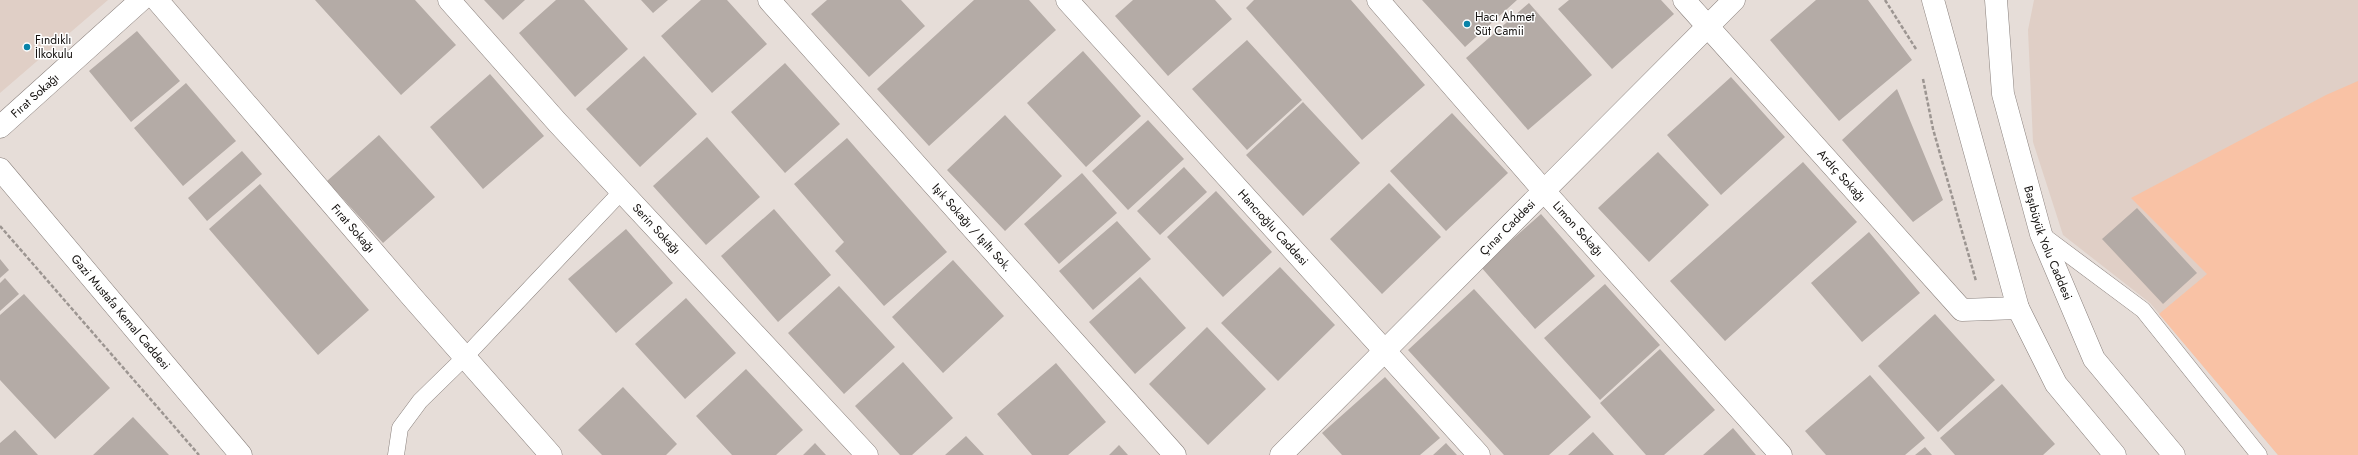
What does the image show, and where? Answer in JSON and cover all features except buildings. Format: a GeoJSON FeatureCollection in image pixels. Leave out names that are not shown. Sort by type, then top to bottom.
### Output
{"type":"FeatureCollection","features":[{"type":"Feature","properties":{"kind":"street","name":"Fırat Sokağı"},"geometry":{"type":"LineString","coordinates":[[0,127],[141,0]]}},
{"type":"Feature","properties":{"kind":"street","name":"Fırat Sokağı"},"geometry":{"type":"LineString","coordinates":[[157,0],[551,455]]}},
{"type":"Feature","properties":{"kind":"street","name":"Serin Sokağı"},"geometry":{"type":"LineString","coordinates":[[449,0],[622,191],[867,455]]}},
{"type":"Feature","properties":{"kind":"street","name":"Işık Sokağı / Işıltı Sok."},"geometry":{"type":"LineString","coordinates":[[770,0],[1175,455]]}},
{"type":"Feature","properties":{"kind":"street","name":"Hancıoğlu Caddesi"},"geometry":{"type":"LineString","coordinates":[[1067,0],[1479,455]]}},
{"type":"Feature","properties":{"kind":"street","name":"Limon Sokağı"},"geometry":{"type":"LineString","coordinates":[[1378,0],[1544,191],[1781,455]]}},
{"type":"Feature","properties":{"kind":"street","name":"Ardıç Sokağı"},"geometry":{"type":"LineString","coordinates":[[1684,0],[1962,310],[2018,308]]}},
{"type":"Feature","properties":{"kind":"street","name":"Çınar Caddesi"},"geometry":{"type":"LineString","coordinates":[[1281,455],[1734,0]]}},
{"type":"Feature","properties":{"kind":"street"},"geometry":{"type":"LineString","coordinates":[[1933,0],[2018,308],[2056,384],[2114,455]]}},
{"type":"Feature","properties":{"kind":"street","name":"Başıbüyük Yolu Caddesi"},"geometry":{"type":"LineString","coordinates":[[1996,0],[2003,94],[2041,234],[2094,359],[2174,455]]}},
{"type":"Feature","properties":{"kind":"street","name":"Gazi Mustafa Kemal Caddesi"},"geometry":{"type":"LineString","coordinates":[[0,169],[241,455]]}},
{"type":"Feature","properties":{"kind":"lane"},"geometry":{"type":"LineString","coordinates":[[396,455],[400,428],[420,401],[465,357],[622,191]]}},
{"type":"Feature","properties":{"kind":"lane"},"geometry":{"type":"LineString","coordinates":[[2041,234],[2143,310],[2259,455]]}},
{"type":"Feature","properties":{"kind":"path"},"geometry":{"type":"LineString","coordinates":[[0,226],[199,455]]}},
{"type":"Feature","properties":{"kind":"shaded area","name":"Fındıklı İlkokulu"},"geometry":{"type":"Polygon","coordinates":[[[0,0],[108,0],[0,93],[0,0]]]}},
{"type":"Feature","properties":{"kind":"shaded area"},"geometry":{"type":"Polygon","coordinates":[[[2034,0],[2358,0],[2358,455],[2278,455],[2150,303],[2063,235],[2033,142],[2028,30],[2034,0]]]}},
{"type":"Feature","properties":{"kind":"shaded area"},"geometry":{"type":"Polygon","coordinates":[[[2358,81],[2358,455],[2278,455],[2159,314],[2207,274],[2131,198],[2326,95],[2358,81]]]}},
{"type":"Feature","properties":{"kind":"place","name":"Hacı Ahmet Süt Camii"},"geometry":{"type":"Point","coordinates":[1467,24]}},
{"type":"Feature","properties":{"kind":"place","name":"Fındıklı İlkokulu"},"geometry":{"type":"Point","coordinates":[27,47]}}]}
